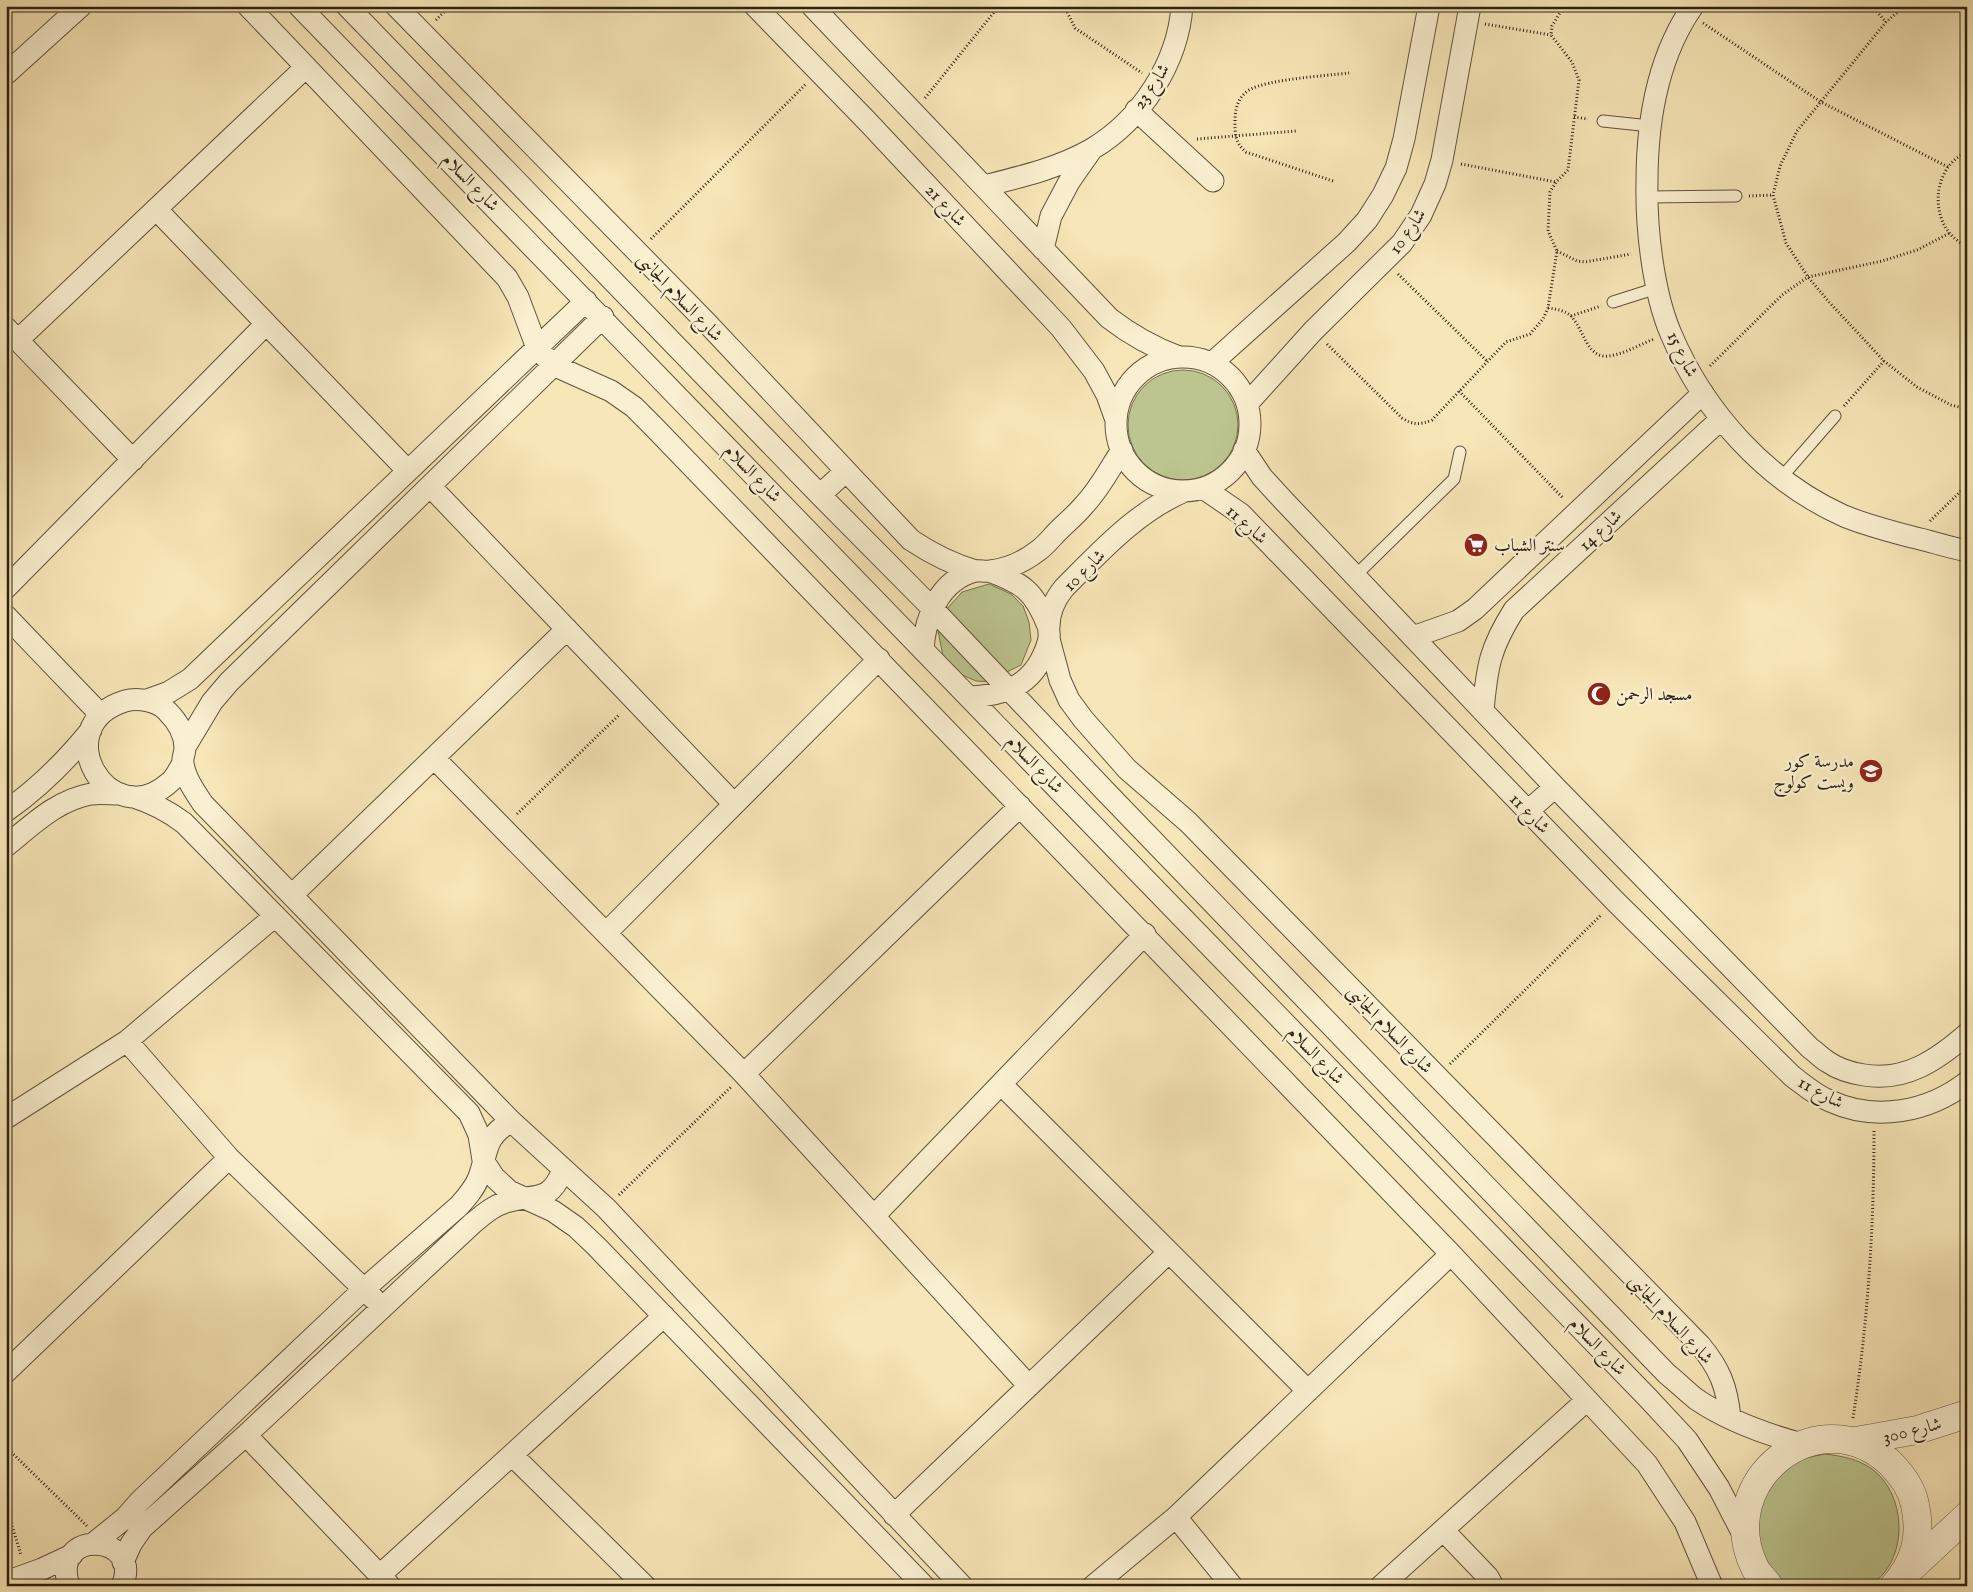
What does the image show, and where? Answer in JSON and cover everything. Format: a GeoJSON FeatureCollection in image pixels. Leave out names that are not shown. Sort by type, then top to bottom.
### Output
{"type":"FeatureCollection","features":[{"type":"Feature","properties":{"kind":"street"},"geometry":{"type":"LineString","coordinates":[[8,68],[81,6]]}},
{"type":"Feature","properties":{"kind":"street"},"geometry":{"type":"LineString","coordinates":[[248,6],[507,278],[518,296],[537,348],[554,365],[611,391],[634,407],[1145,934],[1451,1254],[1647,1464],[1685,1522],[1712,1586]]}},
{"type":"Feature","properties":{"kind":"street","name":"شارع السلام"},"geometry":{"type":"LineString","coordinates":[[299,6],[603,317],[1654,1405],[1686,1440],[1719,1488],[1746,1540]]}},
{"type":"Feature","properties":{"kind":"street","name":"شارع السلام"},"geometry":{"type":"LineString","coordinates":[[347,6],[820,495],[932,608],[1106,792],[1667,1374],[1697,1399],[1730,1418],[1765,1434],[1802,1444]]}},
{"type":"Feature","properties":{"kind":"street","name":"شارع السلام الجانبى"},"geometry":{"type":"LineString","coordinates":[[396,6],[706,322],[911,540],[930,554],[952,565],[982,571],[1016,582],[1027,590],[1036,600],[1049,632],[1058,674],[1069,700],[1082,719],[1127,769],[1188,822],[1700,1346],[1713,1361],[1722,1378],[1728,1398],[1730,1418]]}},
{"type":"Feature","properties":{"kind":"street"},"geometry":{"type":"LineString","coordinates":[[812,6],[1109,318],[1130,335],[1154,348],[1179,357]]}},
{"type":"Feature","properties":{"kind":"street","name":"شارع 23"},"geometry":{"type":"LineString","coordinates":[[984,186],[1030,174],[1092,149],[1124,125],[1151,94],[1170,59],[1181,20],[1182,6]]}},
{"type":"Feature","properties":{"kind":"street"},"geometry":{"type":"LineString","coordinates":[[1212,363],[1347,242],[1367,220],[1383,195],[1396,168],[1404,139],[1429,6]]}},
{"type":"Feature","properties":{"kind":"street","name":"شارع 21"},"geometry":{"type":"LineString","coordinates":[[759,8],[981,242],[1079,349],[1103,387],[1116,420]]}},
{"type":"Feature","properties":{"kind":"street","name":"شارع 15"},"geometry":{"type":"LineString","coordinates":[[1687,9],[1670,49],[1657,87],[1650,126],[1647,162],[1646,197],[1657,288],[1670,332],[1699,387],[1721,419],[1749,450],[1781,478],[1811,499],[1844,516],[1878,529],[1967,551]]}},
{"type":"Feature","properties":{"kind":"street","name":"شارع 10"},"geometry":{"type":"LineString","coordinates":[[1247,404],[1314,331],[1402,243],[1421,215],[1435,184],[1442,160],[1469,14]]}},
{"type":"Feature","properties":{"kind":"street"},"geometry":{"type":"LineString","coordinates":[[133,460],[12,334],[156,209],[306,67]]}},
{"type":"Feature","properties":{"kind":"street"},"geometry":{"type":"LineString","coordinates":[[1136,110],[1213,181]]}},
{"type":"Feature","properties":{"kind":"street","name":"شارع 23"},"geometry":{"type":"LineString","coordinates":[[1043,249],[1052,216],[1069,182],[1092,149]]}},
{"type":"Feature","properties":{"kind":"street"},"geometry":{"type":"LineString","coordinates":[[156,209],[408,471]]}},
{"type":"Feature","properties":{"kind":"street"},"geometry":{"type":"LineString","coordinates":[[147,700],[169,692],[190,679],[586,301]]}},
{"type":"Feature","properties":{"kind":"street"},"geometry":{"type":"LineString","coordinates":[[6,846],[43,816],[66,802],[92,794],[126,795],[155,793],[172,781],[212,702],[229,682],[603,317]]}},
{"type":"Feature","properties":{"kind":"street"},"geometry":{"type":"LineString","coordinates":[[6,588],[266,324]]}},
{"type":"Feature","properties":{"kind":"street"},"geometry":{"type":"LineString","coordinates":[[1179,357],[1196,358],[1212,363],[1227,374],[1239,387],[1247,404],[1250,421],[1248,439],[1244,450],[1232,470],[1218,481],[1194,490],[1169,490],[1154,485],[1140,476],[1122,450],[1117,435],[1116,420],[1120,401],[1130,384],[1143,370],[1160,361],[1179,357]]}},
{"type":"Feature","properties":{"kind":"street","name":"شارع 14"},"geometry":{"type":"LineString","coordinates":[[1412,637],[1458,620],[1476,610],[1577,513],[1699,387]]}},
{"type":"Feature","properties":{"kind":"street","name":"شارع 14"},"geometry":{"type":"LineString","coordinates":[[1483,711],[1490,656],[1499,634],[1514,610],[1721,419]]}},
{"type":"Feature","properties":{"kind":"street"},"geometry":{"type":"LineString","coordinates":[[923,649],[924,635],[932,608],[950,586],[982,571],[1006,568],[1022,562],[1040,549],[1086,504],[1122,450]]}},
{"type":"Feature","properties":{"kind":"street","name":"شارع 11"},"geometry":{"type":"LineString","coordinates":[[1244,450],[1262,477],[1412,637],[1555,787],[1810,1048],[1828,1063],[1851,1073],[1875,1077],[1899,1075],[1923,1067],[1947,1051],[1967,1034]]}},
{"type":"Feature","properties":{"kind":"street"},"geometry":{"type":"LineString","coordinates":[[820,495],[846,471]]}},
{"type":"Feature","properties":{"kind":"street"},"geometry":{"type":"LineString","coordinates":[[430,486],[734,804]]}},
{"type":"Feature","properties":{"kind":"street","name":"شارع 10"},"geometry":{"type":"LineString","coordinates":[[971,697],[1010,691],[1024,682],[1035,671],[1043,657],[1056,599],[1064,588],[1132,524],[1167,499],[1194,490]]}},
{"type":"Feature","properties":{"kind":"street","name":"شارع 11"},"geometry":{"type":"LineString","coordinates":[[1194,490],[1241,514],[1615,901],[1792,1076],[1810,1090],[1830,1101],[1851,1109],[1874,1112],[1898,1112],[1922,1106],[1945,1096],[1967,1082]]}},
{"type":"Feature","properties":{"kind":"street"},"geometry":{"type":"LineString","coordinates":[[6,616],[96,722]]}},
{"type":"Feature","properties":{"kind":"street"},"geometry":{"type":"LineString","coordinates":[[292,895],[567,629]]}},
{"type":"Feature","properties":{"kind":"street"},"geometry":{"type":"LineString","coordinates":[[606,933],[878,659]]}},
{"type":"Feature","properties":{"kind":"street"},"geometry":{"type":"LineString","coordinates":[[6,811],[44,782],[114,704],[130,699],[147,700],[166,709],[180,726],[188,778],[203,804],[511,1121],[606,1208],[962,1586]]}},
{"type":"Feature","properties":{"kind":"street"},"geometry":{"type":"LineString","coordinates":[[96,722],[87,749],[91,768],[102,783],[126,795],[160,807],[184,823],[469,1113],[479,1135],[483,1160],[494,1177],[509,1191],[553,1211],[576,1227],[924,1586]]}},
{"type":"Feature","properties":{"kind":"street"},"geometry":{"type":"LineString","coordinates":[[434,758],[744,1074],[1029,1386]]}},
{"type":"Feature","properties":{"kind":"street"},"geometry":{"type":"LineString","coordinates":[[1106,792],[1127,769]]}},
{"type":"Feature","properties":{"kind":"street"},"geometry":{"type":"LineString","coordinates":[[1528,811],[1555,787]]}},
{"type":"Feature","properties":{"kind":"street"},"geometry":{"type":"LineString","coordinates":[[744,1074],[1020,806]]}},
{"type":"Feature","properties":{"kind":"street"},"geometry":{"type":"LineString","coordinates":[[6,1118],[127,1041],[275,916]]}},
{"type":"Feature","properties":{"kind":"street"},"geometry":{"type":"LineString","coordinates":[[874,1216],[1145,934]]}},
{"type":"Feature","properties":{"kind":"street"},"geometry":{"type":"LineString","coordinates":[[127,1041],[229,1158],[382,1307]]}},
{"type":"Feature","properties":{"kind":"street"},"geometry":{"type":"LineString","coordinates":[[1001,1084],[1308,1391]]}},
{"type":"Feature","properties":{"kind":"street"},"geometry":{"type":"LineString","coordinates":[[6,1582],[72,1555],[86,1545],[97,1541],[126,1518],[140,1501],[364,1289],[459,1206],[471,1193],[479,1177],[486,1147],[492,1136],[511,1121]]}},
{"type":"Feature","properties":{"kind":"street"},"geometry":{"type":"LineString","coordinates":[[6,1372],[229,1158]]}},
{"type":"Feature","properties":{"kind":"street"},"geometry":{"type":"LineString","coordinates":[[126,1576],[131,1544],[142,1528],[246,1435],[382,1307],[489,1210],[508,1201],[540,1197],[559,1182],[563,1170]]}},
{"type":"Feature","properties":{"kind":"street"},"geometry":{"type":"LineString","coordinates":[[894,1515],[1169,1252]]}},
{"type":"Feature","properties":{"kind":"street"},"geometry":{"type":"LineString","coordinates":[[1093,1586],[1176,1517],[1451,1254]]}},
{"type":"Feature","properties":{"kind":"street"},"geometry":{"type":"LineString","coordinates":[[246,1435],[384,1581],[512,1455],[664,1316]]}},
{"type":"Feature","properties":{"kind":"street"},"geometry":{"type":"LineString","coordinates":[[1381,1586],[1587,1400]]}},
{"type":"Feature","properties":{"kind":"street","name":"شارع 300"},"geometry":{"type":"LineString","coordinates":[[1853,1441],[1917,1430],[1967,1414]]}},
{"type":"Feature","properties":{"kind":"street"},"geometry":{"type":"LineString","coordinates":[[1761,1580],[1746,1540],[1746,1510],[1757,1482],[1776,1460],[1802,1444],[1826,1439],[1853,1441],[1880,1454],[1900,1472],[1913,1495],[1918,1522],[1916,1548],[1900,1579]]}},
{"type":"Feature","properties":{"kind":"street"},"geometry":{"type":"LineString","coordinates":[[512,1455],[645,1586]]}},
{"type":"Feature","properties":{"kind":"street"},"geometry":{"type":"LineString","coordinates":[[1900,1579],[1967,1516]]}},
{"type":"Feature","properties":{"kind":"street"},"geometry":{"type":"LineString","coordinates":[[1176,1517],[1232,1586]]}},
{"type":"Feature","properties":{"kind":"street"},"geometry":{"type":"LineString","coordinates":[[1443,1530],[1488,1577],[1493,1586]]}},
{"type":"Feature","properties":{"kind":"street"},"geometry":{"type":"LineString","coordinates":[[97,1541],[118,1554],[126,1576]]}},
{"type":"Feature","properties":{"kind":"street"},"geometry":{"type":"LineString","coordinates":[[69,1586],[66,1570],[72,1555]]}},
{"type":"Feature","properties":{"kind":"lane"},"geometry":{"type":"LineString","coordinates":[[1603,120],[1650,126]]}},
{"type":"Feature","properties":{"kind":"lane"},"geometry":{"type":"LineString","coordinates":[[1646,197],[1736,196]]}},
{"type":"Feature","properties":{"kind":"lane"},"geometry":{"type":"LineString","coordinates":[[1614,302],[1657,288]]}},
{"type":"Feature","properties":{"kind":"lane"},"geometry":{"type":"LineString","coordinates":[[1781,478],[1835,416]]}},
{"type":"Feature","properties":{"kind":"lane"},"geometry":{"type":"LineString","coordinates":[[1355,576],[1454,479],[1460,452]]}},
{"type":"Feature","properties":{"kind":"path"},"geometry":{"type":"LineString","coordinates":[[913,112],[999,6]]}},
{"type":"Feature","properties":{"kind":"path"},"geometry":{"type":"LineString","coordinates":[[1064,6],[1075,28],[1156,83]]}},
{"type":"Feature","properties":{"kind":"path"},"geometry":{"type":"LineString","coordinates":[[1551,34],[1552,26],[1564,6]]}},
{"type":"Feature","properties":{"kind":"path"},"geometry":{"type":"LineString","coordinates":[[1872,6],[1886,22]]}},
{"type":"Feature","properties":{"kind":"path"},"geometry":{"type":"LineString","coordinates":[[1905,6],[1886,22],[1797,130],[1780,166],[1773,195],[1786,242],[1808,277],[1884,361],[1917,387],[1951,405],[1967,409]]}},
{"type":"Feature","properties":{"kind":"path"},"geometry":{"type":"LineString","coordinates":[[1687,9],[1821,102],[1948,167]]}},
{"type":"Feature","properties":{"kind":"path"},"geometry":{"type":"LineString","coordinates":[[1314,331],[1402,418],[1411,424],[1422,425],[1432,420],[1506,342],[1530,334],[1543,319],[1548,308],[1557,251],[1548,232],[1550,192],[1556,182],[1568,170],[1578,80],[1572,62],[1551,34],[1469,14]]}},
{"type":"Feature","properties":{"kind":"path"},"geometry":{"type":"LineString","coordinates":[[637,253],[819,72]]}},
{"type":"Feature","properties":{"kind":"path"},"geometry":{"type":"LineString","coordinates":[[1333,181],[1246,152],[1238,146],[1235,136],[1235,110],[1240,100],[1248,91],[1265,84],[1349,73]]}},
{"type":"Feature","properties":{"kind":"path"},"geometry":{"type":"LineString","coordinates":[[1170,142],[1296,131]]}},
{"type":"Feature","properties":{"kind":"path"},"geometry":{"type":"LineString","coordinates":[[1967,152],[1962,154],[1948,167],[1940,183],[1937,200],[1941,218],[1950,233],[1967,246]]}},
{"type":"Feature","properties":{"kind":"path"},"geometry":{"type":"LineString","coordinates":[[1442,160],[1556,182]]}},
{"type":"Feature","properties":{"kind":"path"},"geometry":{"type":"LineString","coordinates":[[1736,196],[1773,195]]}},
{"type":"Feature","properties":{"kind":"path"},"geometry":{"type":"LineString","coordinates":[[1699,387],[1782,295],[1808,277],[1882,262],[1917,250],[1950,233]]}},
{"type":"Feature","properties":{"kind":"path"},"geometry":{"type":"LineString","coordinates":[[1557,251],[1577,261],[1585,262],[1652,251]]}},
{"type":"Feature","properties":{"kind":"path"},"geometry":{"type":"LineString","coordinates":[[1385,261],[1487,361]]}},
{"type":"Feature","properties":{"kind":"path"},"geometry":{"type":"LineString","coordinates":[[1571,316],[1614,302]]}},
{"type":"Feature","properties":{"kind":"path"},"geometry":{"type":"LineString","coordinates":[[1548,308],[1559,309],[1571,316],[1592,351],[1603,356],[1614,356],[1670,332]]}},
{"type":"Feature","properties":{"kind":"path"},"geometry":{"type":"LineString","coordinates":[[1835,416],[1884,361]]}},
{"type":"Feature","properties":{"kind":"path"},"geometry":{"type":"LineString","coordinates":[[1460,391],[1577,513]]}},
{"type":"Feature","properties":{"kind":"path"},"geometry":{"type":"LineString","coordinates":[[1914,537],[1961,491],[1967,489]]}},
{"type":"Feature","properties":{"kind":"path"},"geometry":{"type":"LineString","coordinates":[[502,828],[635,700]]}},
{"type":"Feature","properties":{"kind":"path"},"geometry":{"type":"LineString","coordinates":[[1436,1077],[1615,901]]}},
{"type":"Feature","properties":{"kind":"path"},"geometry":{"type":"LineString","coordinates":[[606,1208],[744,1074]]}},
{"type":"Feature","properties":{"kind":"path"},"geometry":{"type":"LineString","coordinates":[[1853,1441],[1870,1278],[1874,1195],[1874,1112]]}},
{"type":"Feature","properties":{"kind":"path"},"geometry":{"type":"LineString","coordinates":[[6,1447],[97,1541]]}},
{"type":"Feature","properties":{"kind":"path"},"geometry":{"type":"LineString","coordinates":[[6,1506],[26,1575]]}},
{"type":"Feature","properties":{"kind":"green space"},"geometry":{"type":"Polygon","coordinates":[[[1183,370],[1204,374],[1222,386],[1234,404],[1238,425],[1234,446],[1222,464],[1204,476],[1183,480],[1162,476],[1144,464],[1132,446],[1128,425],[1132,404],[1144,386],[1162,374],[1183,370]]]}},
{"type":"Feature","properties":{"kind":"green space"},"geometry":{"type":"Polygon","coordinates":[[[989,584],[1011,594],[1023,606],[1029,622],[1031,640],[1021,665],[1007,672],[946,610],[962,592],[989,584]]]}},
{"type":"Feature","properties":{"kind":"green space"},"geometry":{"type":"Polygon","coordinates":[[[937,626],[992,682],[976,681],[960,674],[943,656],[937,626]]]}},
{"type":"Feature","properties":{"kind":"green space"},"geometry":{"type":"Polygon","coordinates":[[[1825,1454],[1850,1458],[1872,1469],[1884,1481],[1892,1495],[1899,1529],[1897,1546],[1891,1561],[1882,1575],[1869,1586],[1784,1586],[1765,1565],[1755,1542],[1763,1492],[1779,1472],[1800,1459],[1825,1454]]]}},
{"type":"Feature","properties":{"kind":"place","name":"سنتر الشباب"},"geometry":{"type":"Point","coordinates":[1476,545]}},
{"type":"Feature","properties":{"kind":"place","name":"مسجد الرحمن"},"geometry":{"type":"Point","coordinates":[1599,694]}},
{"type":"Feature","properties":{"kind":"place","name":"مدرسة كور ويست كولوج"},"geometry":{"type":"Point","coordinates":[1871,771]}}]}
